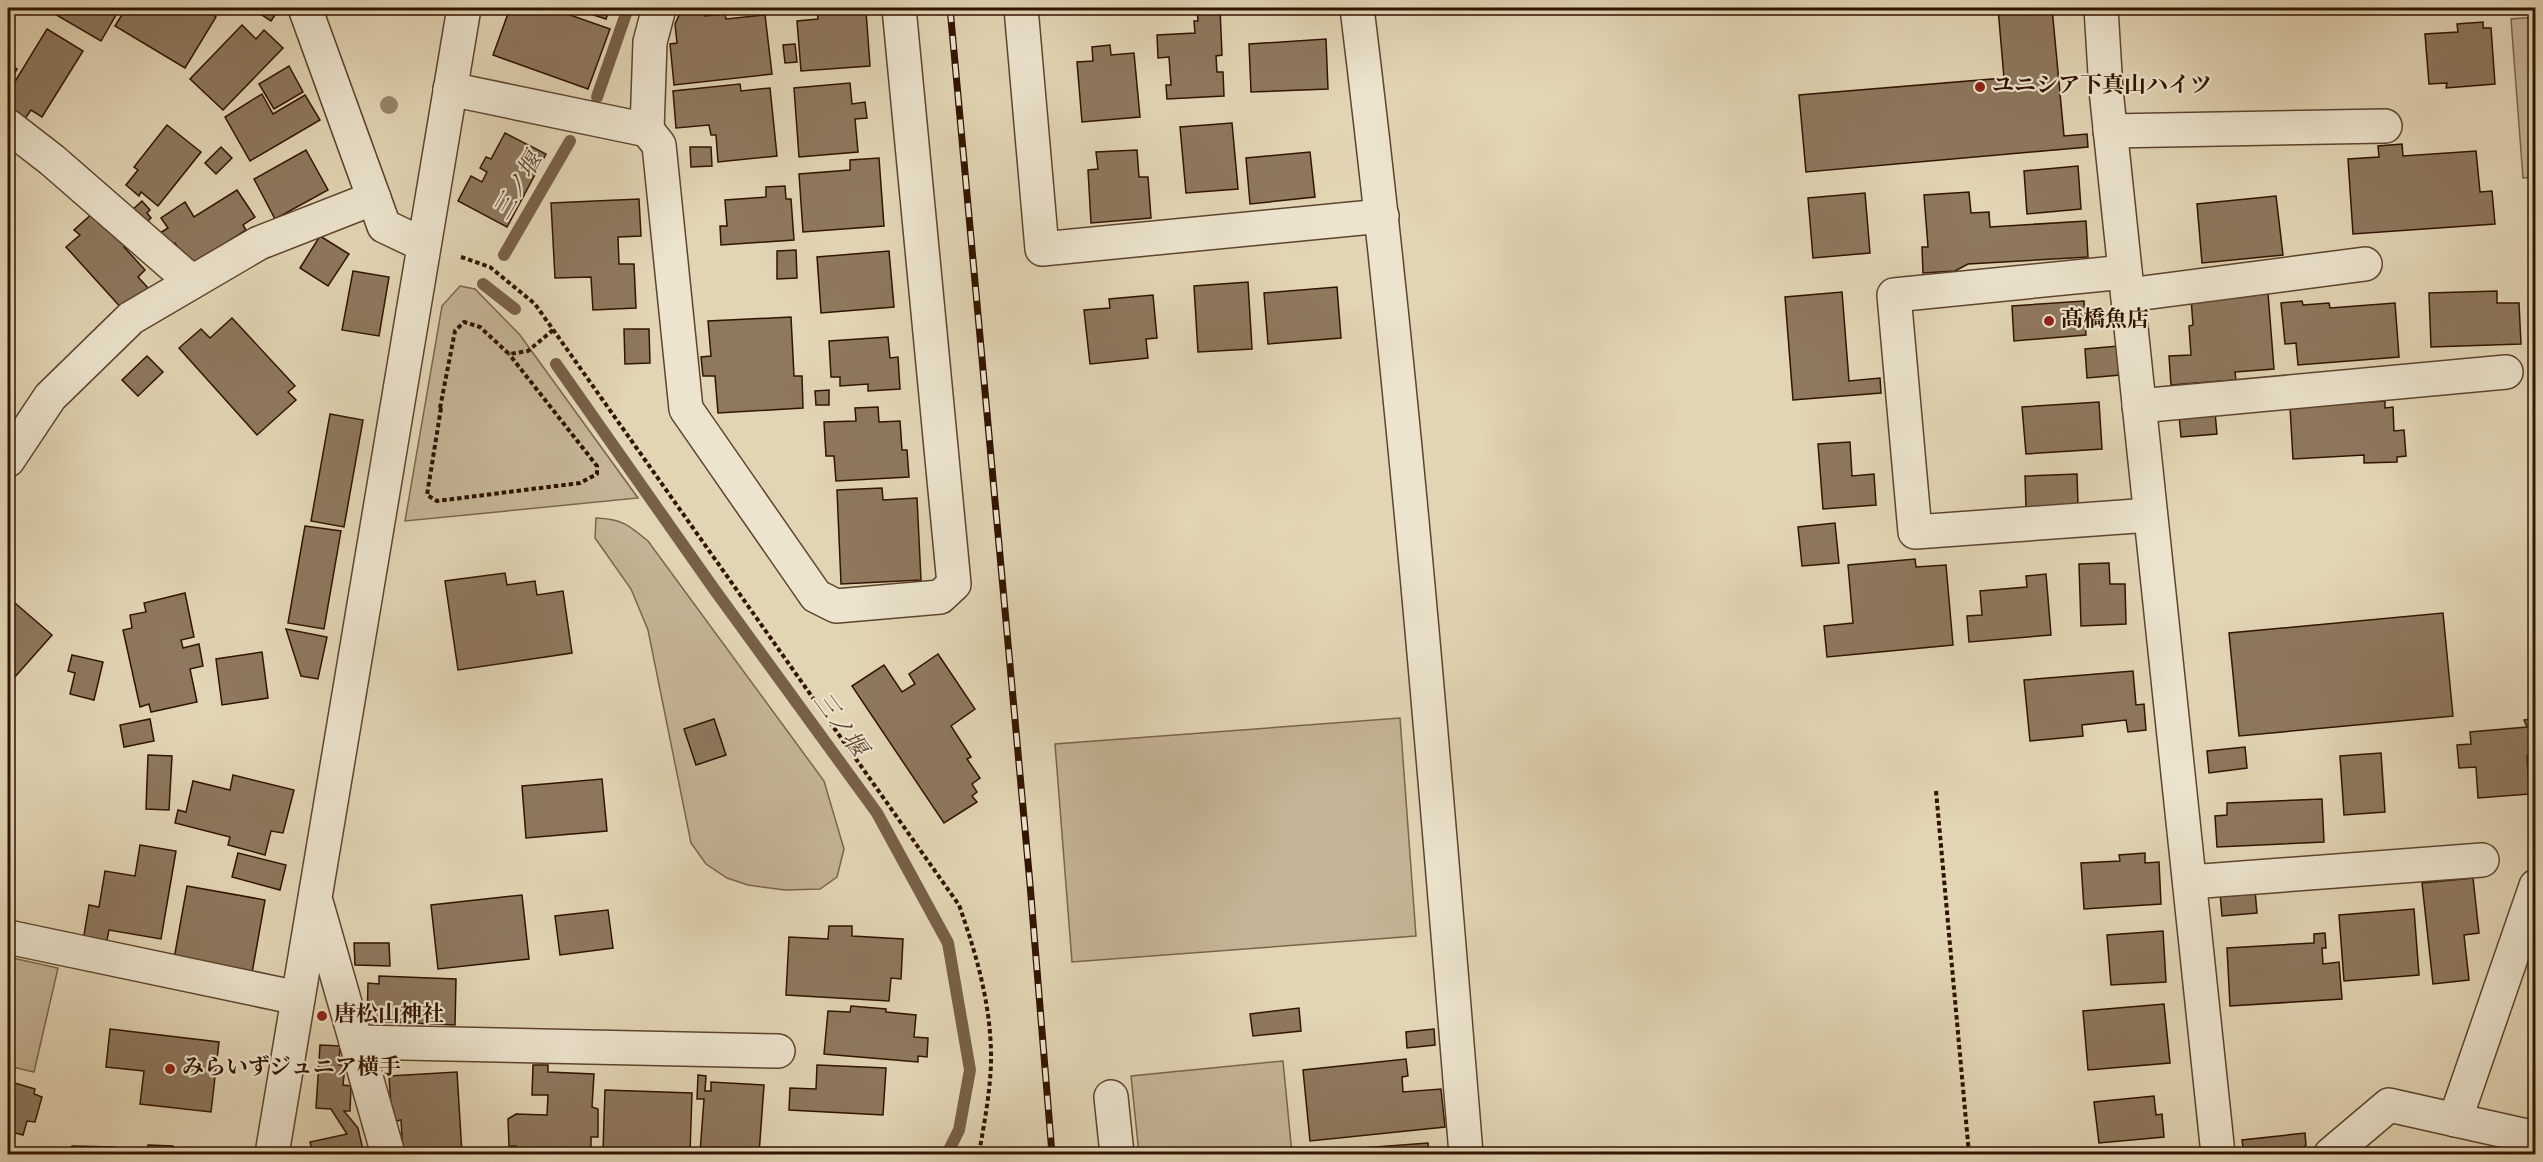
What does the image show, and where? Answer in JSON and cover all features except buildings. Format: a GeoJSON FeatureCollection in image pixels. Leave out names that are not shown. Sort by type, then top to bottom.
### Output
{"type":"FeatureCollection","features":[{"type":"Feature","properties":{"kind":"street"},"geometry":{"type":"LineString","coordinates":[[305,8],[384,226],[424,245]]}},
{"type":"Feature","properties":{"kind":"street"},"geometry":{"type":"LineString","coordinates":[[272,1155],[464,8]]}},
{"type":"Feature","properties":{"kind":"street"},"geometry":{"type":"LineString","coordinates":[[647,130],[650,42],[659,8]]}},
{"type":"Feature","properties":{"kind":"street"},"geometry":{"type":"LineString","coordinates":[[450,89],[647,130],[659,145],[686,409],[816,596],[836,606],[940,597],[954,584],[899,8]]}},
{"type":"Feature","properties":{"kind":"street"},"geometry":{"type":"LineString","coordinates":[[1021,8],[1042,249],[1382,216]]}},
{"type":"Feature","properties":{"kind":"street"},"geometry":{"type":"LineString","coordinates":[[1357,8],[1382,216],[1434,753],[1466,1155]]}},
{"type":"Feature","properties":{"kind":"street"},"geometry":{"type":"LineString","coordinates":[[2101,8],[2110,131],[2218,1155]]}},
{"type":"Feature","properties":{"kind":"street"},"geometry":{"type":"LineString","coordinates":[[8,126],[52,159],[192,282]]}},
{"type":"Feature","properties":{"kind":"street"},"geometry":{"type":"LineString","coordinates":[[2110,131],[2385,126]]}},
{"type":"Feature","properties":{"kind":"street"},"geometry":{"type":"LineString","coordinates":[[8,460],[50,397],[131,318],[259,243],[374,198]]}},
{"type":"Feature","properties":{"kind":"street"},"geometry":{"type":"LineString","coordinates":[[2150,515],[1915,532],[1894,295],[2126,283],[2365,264]]}},
{"type":"Feature","properties":{"kind":"street"},"geometry":{"type":"LineString","coordinates":[[2139,406],[2506,372]]}},
{"type":"Feature","properties":{"kind":"street"},"geometry":{"type":"LineString","coordinates":[[2190,882],[2482,860]]}},
{"type":"Feature","properties":{"kind":"street"},"geometry":{"type":"LineString","coordinates":[[2455,1120],[2535,886]]}},
{"type":"Feature","properties":{"kind":"street"},"geometry":{"type":"LineString","coordinates":[[315,895],[388,1155]]}},
{"type":"Feature","properties":{"kind":"street"},"geometry":{"type":"LineString","coordinates":[[8,937],[298,998]]}},
{"type":"Feature","properties":{"kind":"street"},"geometry":{"type":"LineString","coordinates":[[356,1042],[778,1051]]}},
{"type":"Feature","properties":{"kind":"street"},"geometry":{"type":"LineString","coordinates":[[1111,1097],[1117,1155]]}},
{"type":"Feature","properties":{"kind":"street"},"geometry":{"type":"LineString","coordinates":[[2331,1155],[2389,1106],[2535,1138]]}},
{"type":"Feature","properties":{"kind":"path"},"geometry":{"type":"LineString","coordinates":[[424,245],[490,267],[535,304],[959,905],[977,956],[989,1018],[991,1063],[979,1155]]}},
{"type":"Feature","properties":{"kind":"path"},"geometry":{"type":"LineString","coordinates":[[464,322],[480,327],[509,354],[597,466],[597,474],[580,483],[436,501],[427,495],[455,331],[464,322]]}},
{"type":"Feature","properties":{"kind":"path"},"geometry":{"type":"LineString","coordinates":[[509,354],[528,351],[554,330]]}},
{"type":"Feature","properties":{"kind":"path"},"geometry":{"type":"LineString","coordinates":[[397,402],[441,408]]}},
{"type":"Feature","properties":{"kind":"path"},"geometry":{"type":"LineString","coordinates":[[1936,790],[1969,1155]]}},
{"type":"Feature","properties":{"kind":"shaded area"},"geometry":{"type":"Polygon","coordinates":[[[2535,17],[2535,177],[2523,178],[2511,19],[2535,17]]]}},
{"type":"Feature","properties":{"kind":"shaded area"},"geometry":{"type":"Polygon","coordinates":[[[460,286],[475,289],[520,335],[638,498],[405,521],[442,306],[460,286]]]}},
{"type":"Feature","properties":{"kind":"shaded area"},"geometry":{"type":"Polygon","coordinates":[[[596,518],[625,524],[648,541],[824,781],[844,849],[837,877],[820,889],[785,890],[748,885],[727,878],[706,864],[691,843],[648,630],[631,589],[595,538],[596,518]]]}},
{"type":"Feature","properties":{"kind":"shaded area"},"geometry":{"type":"Polygon","coordinates":[[[1400,718],[1416,936],[1072,962],[1055,744],[1400,718]]]}},
{"type":"Feature","properties":{"kind":"shaded area"},"geometry":{"type":"Polygon","coordinates":[[[8,957],[58,968],[34,1072],[8,1066],[8,957]]]}},
{"type":"Feature","properties":{"kind":"shaded area"},"geometry":{"type":"Polygon","coordinates":[[[1283,1061],[1292,1154],[1139,1154],[1131,1076],[1283,1061]]]}},
{"type":"Feature","properties":{"kind":"waterway","name":"三ノ堰"},"geometry":{"type":"LineString","coordinates":[[597,97],[628,8]]}},
{"type":"Feature","properties":{"kind":"waterway","name":"三ノ堰"},"geometry":{"type":"LineString","coordinates":[[504,255],[570,141]]}},
{"type":"Feature","properties":{"kind":"waterway","name":"三ノ堰"},"geometry":{"type":"LineString","coordinates":[[483,284],[515,309]]}},
{"type":"Feature","properties":{"kind":"waterway","name":"三ノ堰"},"geometry":{"type":"LineString","coordinates":[[556,364],[714,589],[877,813],[948,943],[970,1070],[959,1130],[947,1154]]}},
{"type":"Feature","properties":{"kind":"railway"},"geometry":{"type":"LineString","coordinates":[[950,8],[1030,884],[1052,1154]]}},
{"type":"Feature","properties":{"kind":"place","name":"ユニシア下真山ハイツ"},"geometry":{"type":"Point","coordinates":[1980,87]}},
{"type":"Feature","properties":{"kind":"place","name":"髙橋魚店"},"geometry":{"type":"Point","coordinates":[2049,321]}},
{"type":"Feature","properties":{"kind":"place","name":"唐松山神社"},"geometry":{"type":"Point","coordinates":[322,1016]}},
{"type":"Feature","properties":{"kind":"place","name":"みらいずジュニア横手"},"geometry":{"type":"Point","coordinates":[170,1069]}}]}
